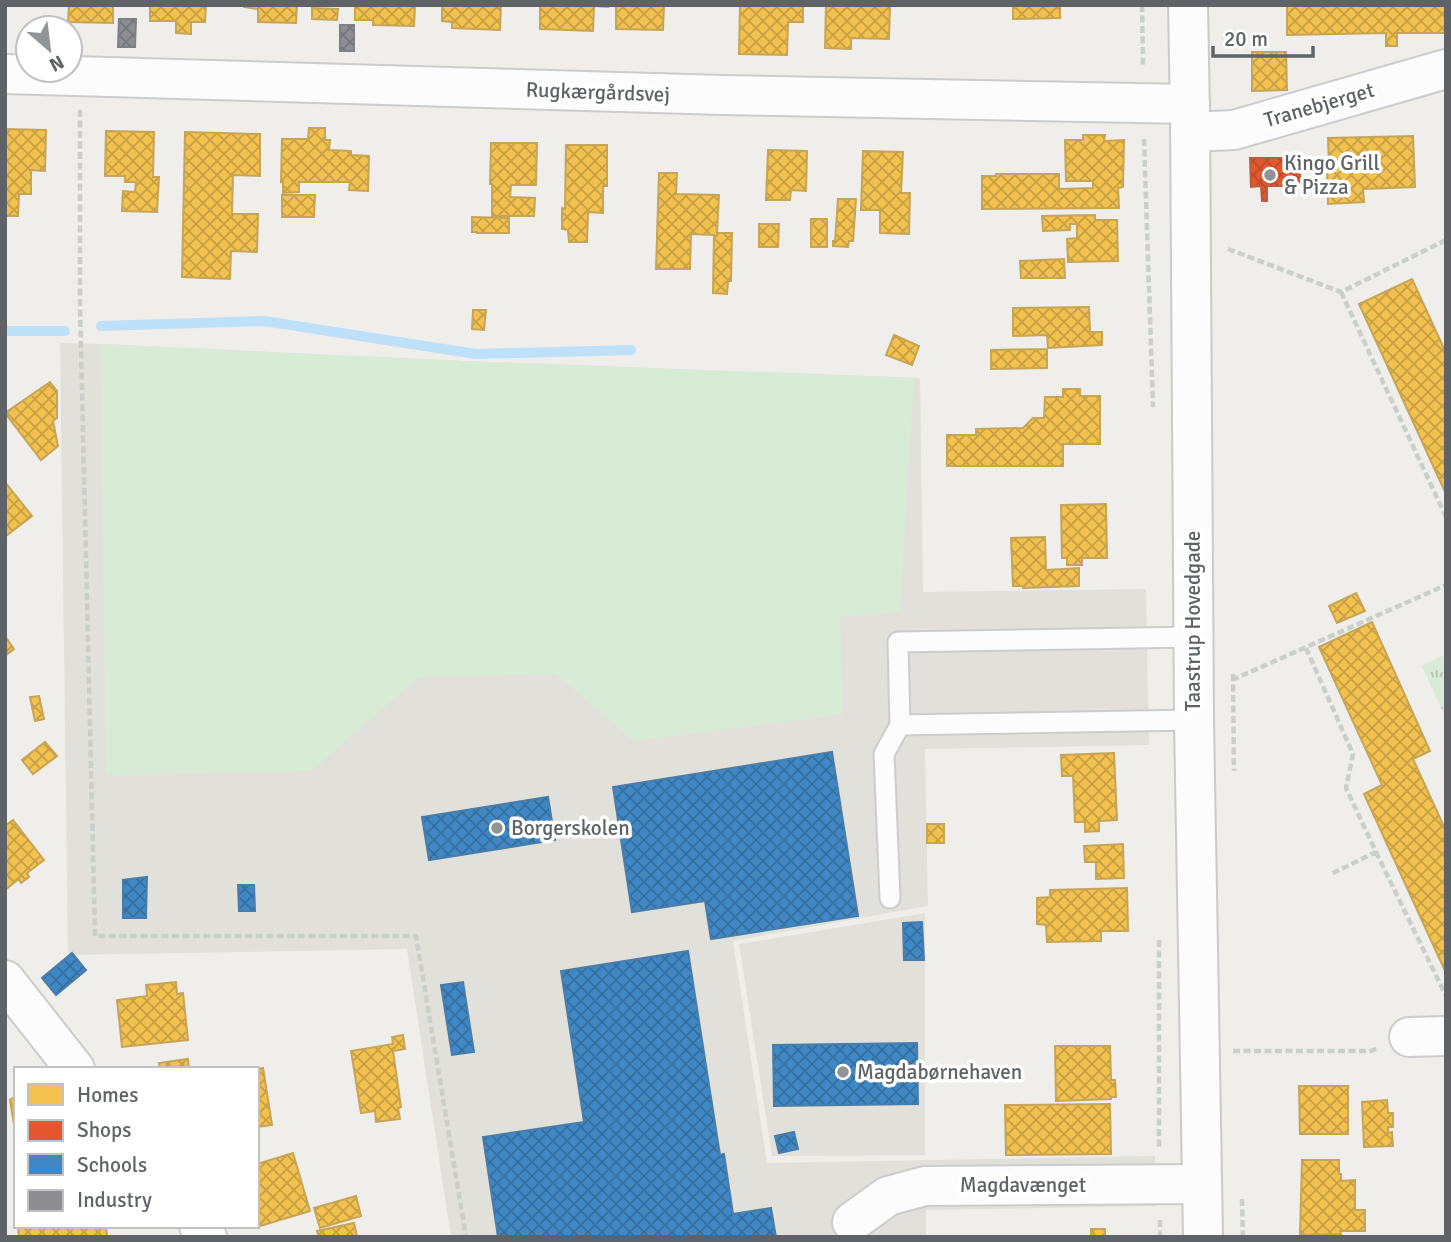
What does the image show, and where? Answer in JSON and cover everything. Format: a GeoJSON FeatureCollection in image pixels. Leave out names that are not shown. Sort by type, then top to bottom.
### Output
{"type":"FeatureCollection","features":[{"type":"Feature","properties":{"kind":"street","name":"Taastrup Hovedgade"},"geometry":{"type":"LineString","coordinates":[[1188,5],[1193,637],[1203,1237]]}},
{"type":"Feature","properties":{"kind":"street","name":"Tranebjerget"},"geometry":{"type":"LineString","coordinates":[[1190,118],[1234,130],[1446,69]]}},
{"type":"Feature","properties":{"kind":"street","name":"Rugkærgårdsvej"},"geometry":{"type":"LineString","coordinates":[[84,75],[723,95],[1190,118]]}},
{"type":"Feature","properties":{"kind":"street"},"geometry":{"type":"LineString","coordinates":[[5,980],[73,1067]]}},
{"type":"Feature","properties":{"kind":"street","name":"Magdavænget"},"geometry":{"type":"LineString","coordinates":[[853,1229],[888,1196],[925,1186],[1202,1184]]}},
{"type":"Feature","properties":{"kind":"lane"},"geometry":{"type":"LineString","coordinates":[[890,898],[884,754],[900,724],[898,642],[1193,637]]}},
{"type":"Feature","properties":{"kind":"lane"},"geometry":{"type":"LineString","coordinates":[[900,724],[1194,709]]}},
{"type":"Feature","properties":{"kind":"path"},"geometry":{"type":"LineString","coordinates":[[80,84],[80,306],[95,936],[416,936],[466,1237]]}},
{"type":"Feature","properties":{"kind":"path"},"geometry":{"type":"LineString","coordinates":[[1191,235],[1341,292],[1446,517]]}},
{"type":"Feature","properties":{"kind":"path"},"geometry":{"type":"LineString","coordinates":[[1341,292],[1446,240]]}},
{"type":"Feature","properties":{"kind":"path"},"geometry":{"type":"LineString","coordinates":[[1194,709],[1306,648],[1446,585]]}},
{"type":"Feature","properties":{"kind":"path"},"geometry":{"type":"LineString","coordinates":[[1306,648],[1353,754],[1346,788],[1446,996]]}},
{"type":"Feature","properties":{"kind":"path"},"geometry":{"type":"LineString","coordinates":[[1331,874],[1376,852]]}},
{"type":"Feature","properties":{"kind":"path"},"geometry":{"type":"LineString","coordinates":[[1200,1051],[1371,1051],[1427,1037]]}},
{"type":"Feature","properties":{"kind":"shaded area","name":"Borgerskolen"},"geometry":{"type":"Polygon","coordinates":[[[60,343],[920,378],[923,592],[1146,589],[1149,745],[925,749],[928,906],[733,941],[767,1163],[1155,1156],[1156,1206],[926,1210],[926,1237],[451,1237],[407,949],[68,955],[60,343]]]}},
{"type":"Feature","properties":{"kind":"shaded area"},"geometry":{"type":"Polygon","coordinates":[[[925,913],[925,1155],[772,1156],[739,944],[925,913]]]}},
{"type":"Feature","properties":{"kind":"green space"},"geometry":{"type":"Polygon","coordinates":[[[100,344],[914,378],[900,612],[840,616],[843,714],[633,741],[556,674],[419,677],[311,771],[106,775],[100,344]]]}},
{"type":"Feature","properties":{"kind":"green space"},"geometry":{"type":"Polygon","coordinates":[[[1446,654],[1446,719],[1422,666],[1446,654]]]}},
{"type":"Feature","properties":{"kind":"building: Homes"},"geometry":{"type":"Polygon","coordinates":[[[69,5],[113,5],[113,23],[84,22],[84,14],[68,14],[69,5]]]}},
{"type":"Feature","properties":{"kind":"building: Homes"},"geometry":{"type":"Polygon","coordinates":[[[150,5],[206,5],[205,22],[191,22],[191,34],[176,33],[176,21],[150,21],[150,5]]]}},
{"type":"Feature","properties":{"kind":"building: Homes"},"geometry":{"type":"Polygon","coordinates":[[[244,5],[297,5],[296,23],[258,22],[258,9],[244,5]]]}},
{"type":"Feature","properties":{"kind":"building: Homes"},"geometry":{"type":"Polygon","coordinates":[[[355,5],[415,5],[414,26],[373,25],[373,20],[355,20],[355,5]]]}},
{"type":"Feature","properties":{"kind":"building: Homes"},"geometry":{"type":"Polygon","coordinates":[[[442,5],[501,5],[500,30],[452,28],[452,22],[442,21],[442,5]]]}},
{"type":"Feature","properties":{"kind":"building: Homes"},"geometry":{"type":"Polygon","coordinates":[[[540,5],[608,5],[608,7],[594,6],[593,31],[540,29],[540,5]]]}},
{"type":"Feature","properties":{"kind":"building: Homes"},"geometry":{"type":"Polygon","coordinates":[[[616,5],[664,5],[663,30],[616,29],[616,5]]]}},
{"type":"Feature","properties":{"kind":"building: Homes"},"geometry":{"type":"Polygon","coordinates":[[[740,5],[803,5],[803,22],[788,22],[787,55],[739,54],[740,5]]]}},
{"type":"Feature","properties":{"kind":"building: Homes"},"geometry":{"type":"Polygon","coordinates":[[[826,5],[890,5],[889,39],[851,38],[851,49],[825,48],[826,5]]]}},
{"type":"Feature","properties":{"kind":"building: Homes"},"geometry":{"type":"Polygon","coordinates":[[[1013,5],[1060,5],[1060,18],[1013,19],[1013,5]]]}},
{"type":"Feature","properties":{"kind":"building: Homes"},"geometry":{"type":"Polygon","coordinates":[[[1287,5],[1446,5],[1446,33],[1397,33],[1397,46],[1386,46],[1386,33],[1287,35],[1287,5]]]}},
{"type":"Feature","properties":{"kind":"building: Homes"},"geometry":{"type":"Polygon","coordinates":[[[312,8],[338,9],[337,20],[312,19],[312,8]]]}},
{"type":"Feature","properties":{"kind":"building: Homes"},"geometry":{"type":"Polygon","coordinates":[[[1252,52],[1286,52],[1287,90],[1252,91],[1252,52]]]}},
{"type":"Feature","properties":{"kind":"building: Homes"},"geometry":{"type":"Polygon","coordinates":[[[309,128],[325,128],[325,140],[330,140],[329,150],[351,151],[351,155],[369,156],[368,191],[349,190],[350,182],[299,182],[299,192],[283,193],[282,139],[308,139],[309,128]]]}},
{"type":"Feature","properties":{"kind":"building: Homes"},"geometry":{"type":"Polygon","coordinates":[[[5,129],[46,130],[45,171],[31,170],[31,194],[19,194],[18,216],[5,216],[5,129]]]}},
{"type":"Feature","properties":{"kind":"building: Homes"},"geometry":{"type":"Polygon","coordinates":[[[106,131],[154,132],[153,177],[159,177],[157,212],[122,211],[123,191],[135,192],[136,182],[125,182],[125,176],[105,176],[106,131]]]}},
{"type":"Feature","properties":{"kind":"building: Homes"},"geometry":{"type":"Polygon","coordinates":[[[185,132],[260,134],[260,176],[233,175],[232,214],[258,214],[257,252],[231,251],[230,279],[182,277],[185,132]]]}},
{"type":"Feature","properties":{"kind":"building: Homes"},"geometry":{"type":"Polygon","coordinates":[[[1083,135],[1105,135],[1104,141],[1124,140],[1123,187],[1118,188],[1119,208],[982,209],[982,176],[1059,174],[1059,189],[1093,188],[1093,181],[1066,181],[1065,140],[1083,140],[1083,135]]]}},
{"type":"Feature","properties":{"kind":"building: Homes"},"geometry":{"type":"Polygon","coordinates":[[[1413,136],[1415,187],[1363,189],[1364,202],[1328,204],[1328,138],[1413,136]]]}},
{"type":"Feature","properties":{"kind":"building: Homes"},"geometry":{"type":"Polygon","coordinates":[[[491,143],[537,143],[536,185],[511,185],[510,197],[535,198],[534,216],[492,216],[491,143]]]}},
{"type":"Feature","properties":{"kind":"building: Homes"},"geometry":{"type":"Polygon","coordinates":[[[566,145],[607,145],[607,186],[603,186],[603,213],[588,212],[587,242],[569,242],[568,230],[562,229],[566,145]]]}},
{"type":"Feature","properties":{"kind":"building: Homes"},"geometry":{"type":"Polygon","coordinates":[[[768,150],[807,151],[806,191],[791,190],[790,200],[766,200],[768,150]]]}},
{"type":"Feature","properties":{"kind":"building: Homes"},"geometry":{"type":"Polygon","coordinates":[[[863,151],[903,152],[901,193],[910,193],[909,234],[880,233],[880,210],[861,210],[863,151]]]}},
{"type":"Feature","properties":{"kind":"building: Homes"},"geometry":{"type":"Polygon","coordinates":[[[659,173],[677,173],[676,194],[719,195],[717,233],[732,233],[731,281],[728,281],[727,294],[713,293],[714,235],[691,234],[690,269],[656,269],[659,173]]]}},
{"type":"Feature","properties":{"kind":"building: Homes"},"geometry":{"type":"Polygon","coordinates":[[[282,195],[315,195],[314,217],[282,217],[282,195]]]}},
{"type":"Feature","properties":{"kind":"building: Homes"},"geometry":{"type":"Polygon","coordinates":[[[838,199],[856,199],[853,241],[849,241],[848,247],[833,246],[838,199]]]}},
{"type":"Feature","properties":{"kind":"building: Homes"},"geometry":{"type":"Polygon","coordinates":[[[1095,215],[1095,220],[1117,220],[1118,261],[1068,262],[1067,239],[1077,238],[1077,224],[1070,224],[1070,230],[1043,231],[1042,216],[1095,215]]]}},
{"type":"Feature","properties":{"kind":"building: Homes"},"geometry":{"type":"Polygon","coordinates":[[[472,217],[509,218],[509,233],[472,232],[472,217]]]}},
{"type":"Feature","properties":{"kind":"building: Homes"},"geometry":{"type":"Polygon","coordinates":[[[811,219],[827,219],[827,247],[811,247],[811,219]]]}},
{"type":"Feature","properties":{"kind":"building: Homes"},"geometry":{"type":"Polygon","coordinates":[[[759,224],[779,224],[778,247],[759,247],[759,224]]]}},
{"type":"Feature","properties":{"kind":"building: Homes"},"geometry":{"type":"Polygon","coordinates":[[[1064,259],[1065,278],[1021,278],[1020,261],[1064,259]]]}},
{"type":"Feature","properties":{"kind":"building: Homes"},"geometry":{"type":"Polygon","coordinates":[[[1412,279],[1446,353],[1446,494],[1359,304],[1412,279]]]}},
{"type":"Feature","properties":{"kind":"building: Homes"},"geometry":{"type":"Polygon","coordinates":[[[1089,307],[1090,332],[1102,332],[1102,345],[1048,348],[1047,335],[1013,336],[1013,308],[1089,307]]]}},
{"type":"Feature","properties":{"kind":"building: Homes"},"geometry":{"type":"Polygon","coordinates":[[[473,310],[486,310],[484,330],[472,329],[473,310]]]}},
{"type":"Feature","properties":{"kind":"building: Homes"},"geometry":{"type":"Polygon","coordinates":[[[894,335],[919,346],[912,365],[886,355],[894,335]]]}},
{"type":"Feature","properties":{"kind":"building: Homes"},"geometry":{"type":"Polygon","coordinates":[[[1047,349],[1047,368],[991,369],[991,350],[1047,349]]]}},
{"type":"Feature","properties":{"kind":"building: Homes"},"geometry":{"type":"Polygon","coordinates":[[[50,382],[57,391],[57,418],[53,421],[58,446],[41,460],[5,413],[50,382]]]}},
{"type":"Feature","properties":{"kind":"building: Homes"},"geometry":{"type":"Polygon","coordinates":[[[1063,389],[1080,389],[1080,396],[1100,396],[1100,444],[1063,444],[1063,466],[947,466],[947,435],[976,435],[976,429],[1023,428],[1033,418],[1044,418],[1045,397],[1063,397],[1063,389]]]}},
{"type":"Feature","properties":{"kind":"building: Homes"},"geometry":{"type":"Polygon","coordinates":[[[5,482],[32,516],[6,536],[5,536],[5,482]]]}},
{"type":"Feature","properties":{"kind":"building: Homes"},"geometry":{"type":"Polygon","coordinates":[[[1106,504],[1107,558],[1082,558],[1082,565],[1067,565],[1067,558],[1062,558],[1061,505],[1106,504]]]}},
{"type":"Feature","properties":{"kind":"building: Homes"},"geometry":{"type":"Polygon","coordinates":[[[1045,537],[1046,570],[1079,568],[1079,586],[1013,586],[1011,538],[1045,537]]]}},
{"type":"Feature","properties":{"kind":"building: Homes"},"geometry":{"type":"Polygon","coordinates":[[[1356,593],[1365,611],[1337,623],[1329,606],[1356,593]]]}},
{"type":"Feature","properties":{"kind":"building: Homes"},"geometry":{"type":"Polygon","coordinates":[[[1372,622],[1430,751],[1413,759],[1446,831],[1446,973],[1364,794],[1382,785],[1319,647],[1372,622]]]}},
{"type":"Feature","properties":{"kind":"building: Homes"},"geometry":{"type":"Polygon","coordinates":[[[5,636],[14,649],[5,656],[5,636]]]}},
{"type":"Feature","properties":{"kind":"building: Homes"},"geometry":{"type":"Polygon","coordinates":[[[39,696],[44,719],[35,721],[30,697],[39,696]]]}},
{"type":"Feature","properties":{"kind":"building: Homes"},"geometry":{"type":"Polygon","coordinates":[[[45,742],[57,756],[33,774],[22,760],[45,742]]]}},
{"type":"Feature","properties":{"kind":"building: Homes"},"geometry":{"type":"Polygon","coordinates":[[[1114,753],[1117,820],[1099,821],[1099,831],[1085,832],[1085,822],[1075,822],[1073,776],[1062,776],[1061,755],[1114,753]]]}},
{"type":"Feature","properties":{"kind":"building: Homes"},"geometry":{"type":"Polygon","coordinates":[[[13,820],[44,860],[27,873],[29,877],[21,883],[19,879],[5,890],[5,826],[13,820]]]}},
{"type":"Feature","properties":{"kind":"building: Homes"},"geometry":{"type":"Polygon","coordinates":[[[927,824],[944,824],[944,843],[927,843],[927,824]]]}},
{"type":"Feature","properties":{"kind":"building: Homes"},"geometry":{"type":"Polygon","coordinates":[[[1123,844],[1124,878],[1096,879],[1096,862],[1085,862],[1084,846],[1123,844]]]}},
{"type":"Feature","properties":{"kind":"building: Homes"},"geometry":{"type":"Polygon","coordinates":[[[1127,888],[1128,931],[1101,931],[1101,941],[1047,942],[1046,925],[1037,924],[1037,898],[1050,897],[1050,890],[1127,888]]]}},
{"type":"Feature","properties":{"kind":"building: Homes"},"geometry":{"type":"Polygon","coordinates":[[[176,982],[177,994],[183,993],[188,1040],[122,1047],[117,1000],[147,996],[146,985],[176,982]]]}},
{"type":"Feature","properties":{"kind":"building: Homes"},"geometry":{"type":"Polygon","coordinates":[[[403,1035],[405,1049],[393,1051],[401,1107],[398,1108],[400,1119],[376,1122],[375,1111],[361,1113],[351,1051],[393,1044],[392,1037],[403,1035]]]}},
{"type":"Feature","properties":{"kind":"building: Homes"},"geometry":{"type":"Polygon","coordinates":[[[1055,1046],[1110,1046],[1111,1080],[1115,1080],[1116,1097],[1056,1101],[1055,1046]]]}},
{"type":"Feature","properties":{"kind":"building: Homes"},"geometry":{"type":"Polygon","coordinates":[[[188,1059],[189,1067],[160,1067],[159,1063],[188,1059]]]}},
{"type":"Feature","properties":{"kind":"building: Homes"},"geometry":{"type":"Polygon","coordinates":[[[263,1068],[272,1125],[259,1127],[259,1069],[263,1068]]]}},
{"type":"Feature","properties":{"kind":"building: Homes"},"geometry":{"type":"Polygon","coordinates":[[[1299,1086],[1348,1086],[1348,1134],[1300,1134],[1299,1086]]]}},
{"type":"Feature","properties":{"kind":"building: Homes"},"geometry":{"type":"Polygon","coordinates":[[[14,1097],[14,1125],[10,1100],[14,1097]]]}},
{"type":"Feature","properties":{"kind":"building: Homes"},"geometry":{"type":"Polygon","coordinates":[[[1387,1100],[1388,1113],[1393,1113],[1393,1127],[1388,1127],[1388,1133],[1392,1132],[1393,1146],[1364,1147],[1362,1102],[1387,1100]]]}},
{"type":"Feature","properties":{"kind":"building: Homes"},"geometry":{"type":"Polygon","coordinates":[[[1110,1104],[1111,1154],[1006,1155],[1005,1105],[1110,1104]]]}},
{"type":"Feature","properties":{"kind":"building: Homes"},"geometry":{"type":"Polygon","coordinates":[[[293,1153],[310,1211],[260,1226],[259,1163],[293,1153]]]}},
{"type":"Feature","properties":{"kind":"building: Homes"},"geometry":{"type":"Polygon","coordinates":[[[1302,1160],[1339,1160],[1341,1181],[1355,1180],[1355,1210],[1365,1210],[1365,1231],[1300,1235],[1302,1160]]]}},
{"type":"Feature","properties":{"kind":"building: Homes"},"geometry":{"type":"Polygon","coordinates":[[[356,1196],[361,1216],[320,1228],[314,1208],[356,1196]]]}},
{"type":"Feature","properties":{"kind":"building: Homes"},"geometry":{"type":"Polygon","coordinates":[[[354,1223],[357,1237],[319,1237],[317,1231],[354,1223]]]}},
{"type":"Feature","properties":{"kind":"building: Homes"},"geometry":{"type":"Polygon","coordinates":[[[18,1228],[106,1228],[107,1237],[19,1237],[18,1228]]]}},
{"type":"Feature","properties":{"kind":"building: Homes"},"geometry":{"type":"Polygon","coordinates":[[[1091,1229],[1105,1229],[1105,1237],[1091,1237],[1091,1229]]]}},
{"type":"Feature","properties":{"kind":"building: Shops"},"geometry":{"type":"Polygon","coordinates":[[[1250,158],[1295,158],[1295,172],[1300,172],[1300,186],[1267,186],[1267,201],[1262,201],[1261,186],[1251,187],[1250,158]]]}},
{"type":"Feature","properties":{"kind":"building: Schools"},"geometry":{"type":"Polygon","coordinates":[[[832,752],[858,916],[711,939],[705,901],[632,912],[613,787],[832,752]]]}},
{"type":"Feature","properties":{"kind":"building: Schools"},"geometry":{"type":"Polygon","coordinates":[[[548,797],[555,840],[429,860],[422,817],[548,797]]]}},
{"type":"Feature","properties":{"kind":"building: Schools"},"geometry":{"type":"Polygon","coordinates":[[[147,877],[146,918],[123,918],[123,880],[147,877]]]}},
{"type":"Feature","properties":{"kind":"building: Schools"},"geometry":{"type":"Polygon","coordinates":[[[238,885],[254,885],[255,911],[239,911],[238,885]]]}},
{"type":"Feature","properties":{"kind":"building: Schools"},"geometry":{"type":"Polygon","coordinates":[[[922,922],[924,960],[904,960],[903,923],[922,922]]]}},
{"type":"Feature","properties":{"kind":"building: Schools"},"geometry":{"type":"Polygon","coordinates":[[[688,951],[720,1155],[724,1154],[733,1214],[771,1208],[776,1237],[498,1237],[483,1137],[584,1122],[561,971],[688,951]]]}},
{"type":"Feature","properties":{"kind":"building: Schools"},"geometry":{"type":"Polygon","coordinates":[[[72,953],[86,970],[56,995],[42,978],[72,953]]]}},
{"type":"Feature","properties":{"kind":"building: Schools"},"geometry":{"type":"Polygon","coordinates":[[[463,982],[474,1052],[452,1055],[441,985],[463,982]]]}},
{"type":"Feature","properties":{"kind":"building: Schools"},"geometry":{"type":"Polygon","coordinates":[[[917,1043],[918,1104],[774,1106],[773,1045],[917,1043]]]}},
{"type":"Feature","properties":{"kind":"building: Schools"},"geometry":{"type":"Polygon","coordinates":[[[794,1132],[798,1149],[779,1153],[775,1136],[794,1132]]]}},
{"type":"Feature","properties":{"kind":"building: Industry"},"geometry":{"type":"Polygon","coordinates":[[[119,19],[136,19],[135,47],[118,47],[119,19]]]}},
{"type":"Feature","properties":{"kind":"building: Industry"},"geometry":{"type":"Polygon","coordinates":[[[340,25],[354,25],[354,51],[340,51],[340,25]]]}},
{"type":"Feature","properties":{"kind":"waterway"},"geometry":{"type":"LineString","coordinates":[[101,326],[264,321],[476,354],[631,350]]}},
{"type":"Feature","properties":{"kind":"waterway"},"geometry":{"type":"LineString","coordinates":[[5,331],[65,331]]}},
{"type":"Feature","properties":{"kind":"place","name":"Kingo Grill & Pizza"},"geometry":{"type":"Point","coordinates":[1270,175]}},
{"type":"Feature","properties":{"kind":"place","name":"Borgerskolen"},"geometry":{"type":"Point","coordinates":[497,828]}},
{"type":"Feature","properties":{"kind":"place","name":"Magdabørnehaven"},"geometry":{"type":"Point","coordinates":[843,1072]}}]}
